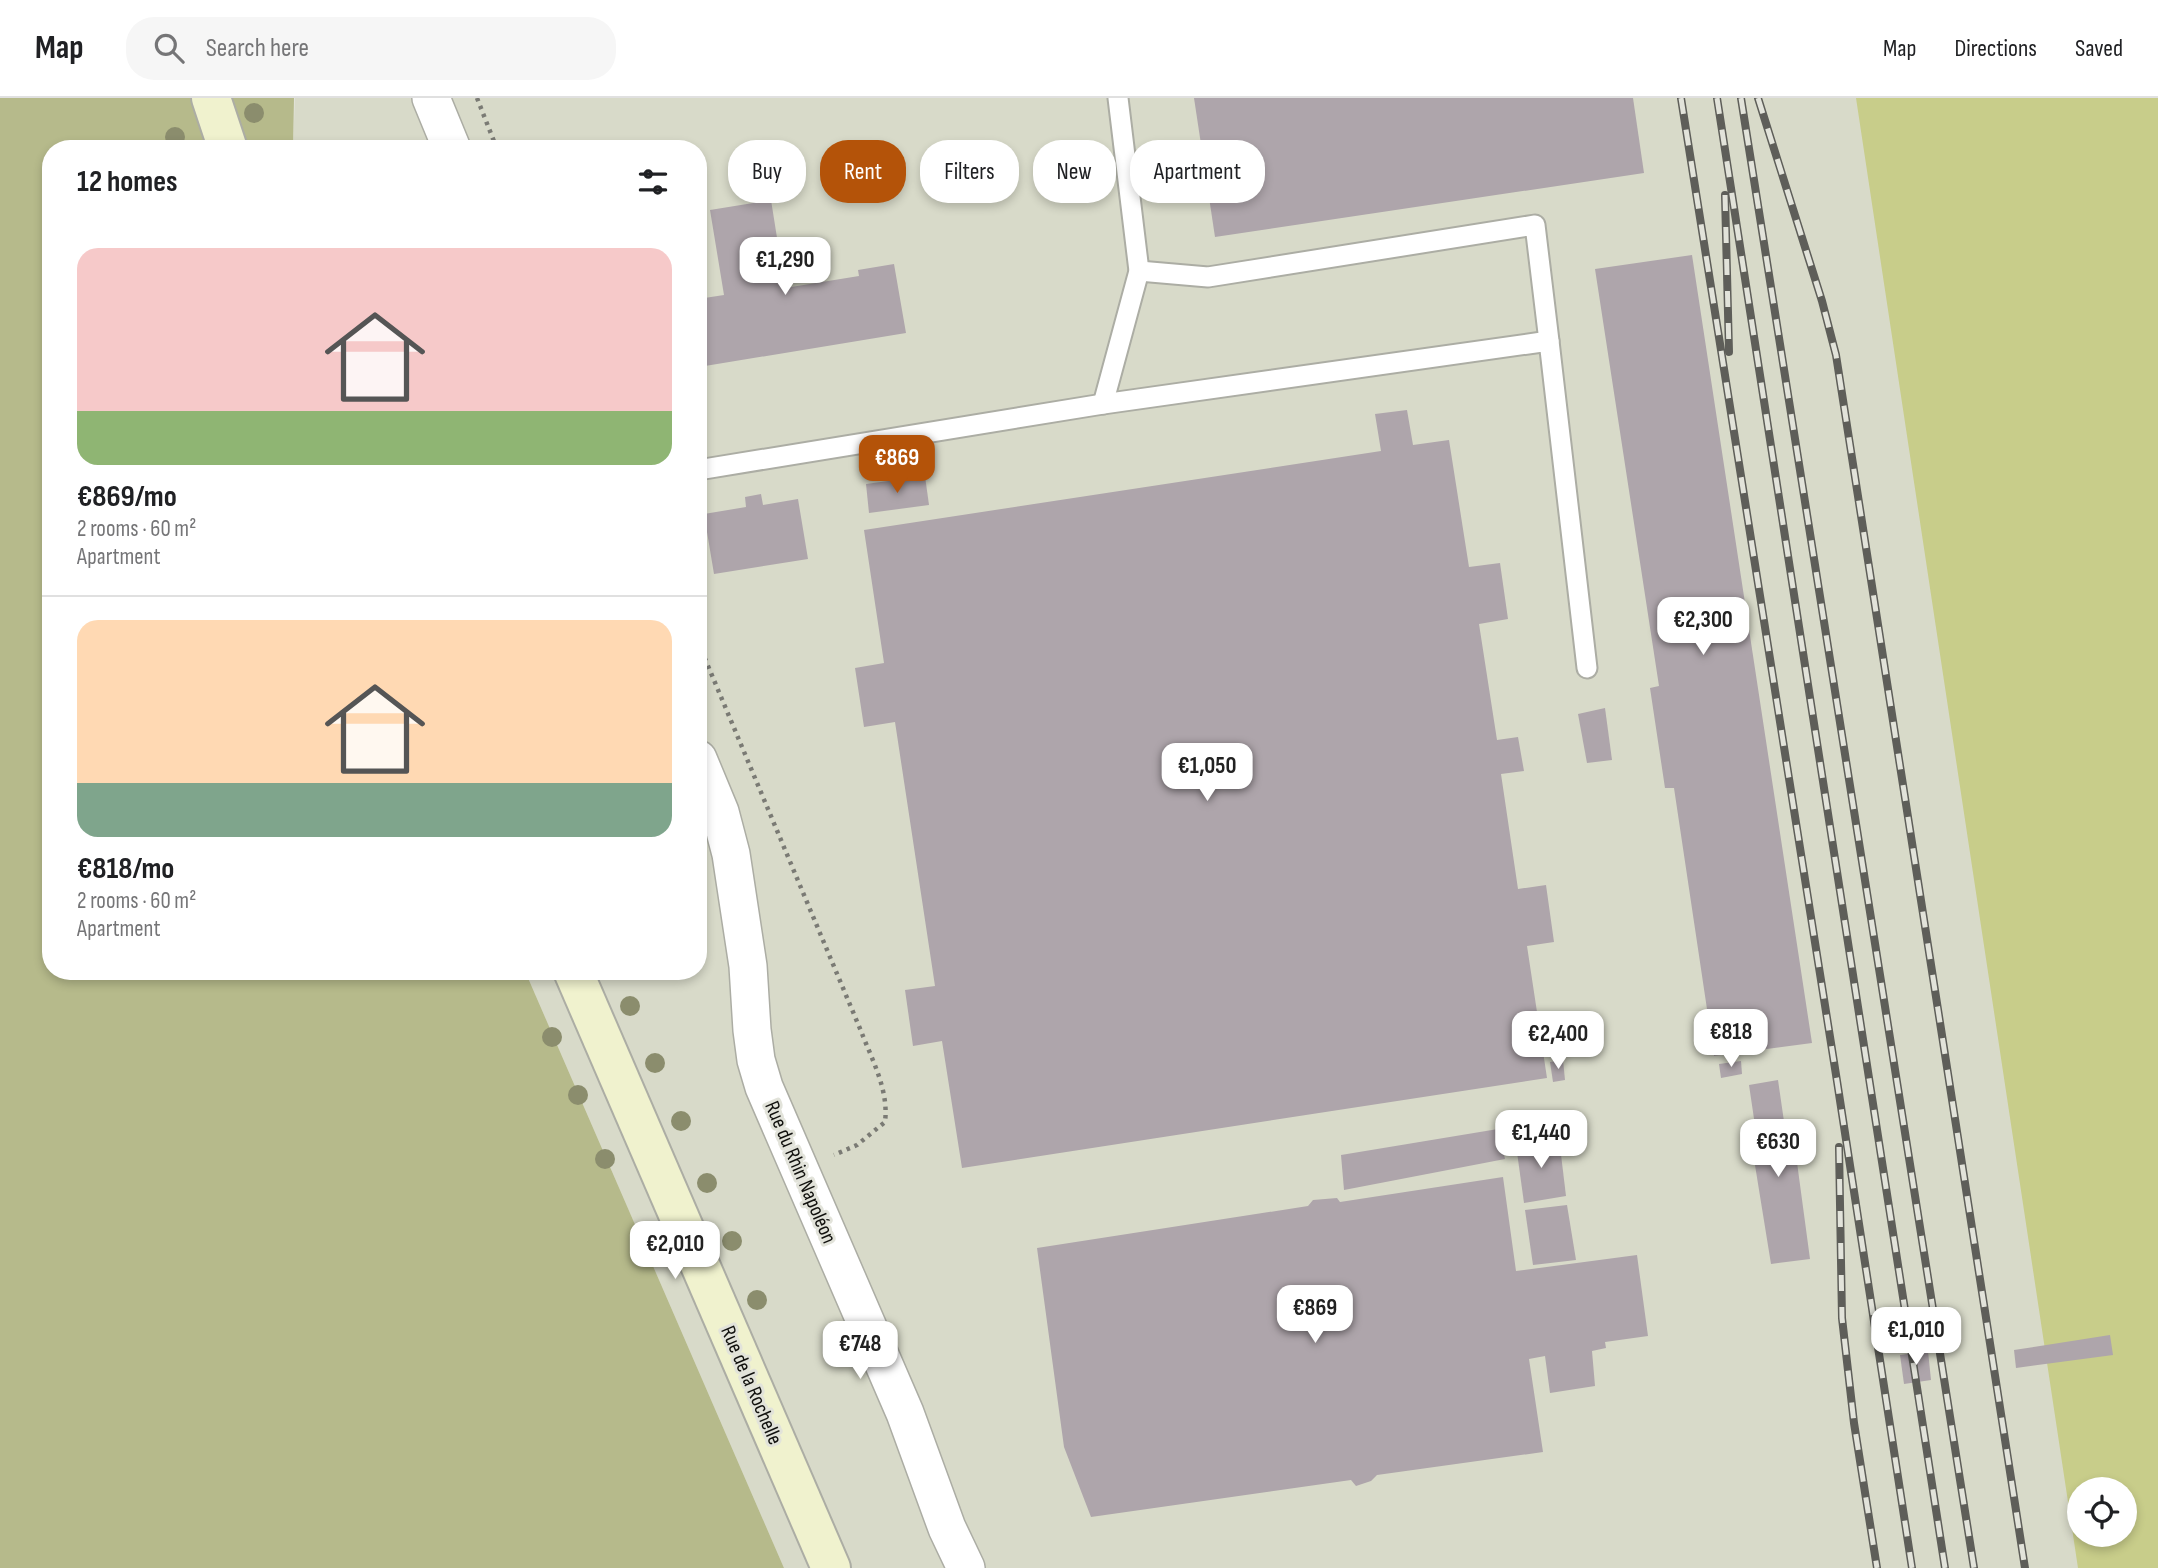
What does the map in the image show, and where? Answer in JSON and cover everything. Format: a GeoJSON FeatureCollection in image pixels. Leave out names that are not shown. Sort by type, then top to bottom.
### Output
{"type":"FeatureCollection","features":[{"type":"Feature","properties":{"kind":"main road"},"geometry":{"type":"LineString","coordinates":[[211,98],[225,140]]}},
{"type":"Feature","properties":{"kind":"main road","name":"Rue de la Rochelle"},"geometry":{"type":"LineString","coordinates":[[577,980],[831,1568]]}},
{"type":"Feature","properties":{"kind":"street"},"geometry":{"type":"LineString","coordinates":[[431,98],[448,140]]}},
{"type":"Feature","properties":{"kind":"street","name":"Rue du Rhin Napoléon"},"geometry":{"type":"LineString","coordinates":[[707,780],[720,811],[731,854],[748,966],[751,1030],[764,1087],[905,1413],[947,1528],[966,1568]]}},
{"type":"Feature","properties":{"kind":"lane"},"geometry":{"type":"LineString","coordinates":[[1102,404],[1139,271],[1118,98]]}},
{"type":"Feature","properties":{"kind":"lane"},"geometry":{"type":"LineString","coordinates":[[1139,271],[1208,277],[1535,225],[1587,668]]}},
{"type":"Feature","properties":{"kind":"lane"},"geometry":{"type":"LineString","coordinates":[[707,469],[1102,404],[1549,341]]}},
{"type":"Feature","properties":{"kind":"path"},"geometry":{"type":"LineString","coordinates":[[477,98],[493,140]]}},
{"type":"Feature","properties":{"kind":"path"},"geometry":{"type":"LineString","coordinates":[[707,664],[884,1094],[887,1109],[885,1122],[857,1145],[828,1158]]}},
{"type":"Feature","properties":{"kind":"shaded area"},"geometry":{"type":"Polygon","coordinates":[[[0,98],[294,98],[293,140],[42,140],[42,980],[529,980],[784,1568],[0,1568],[0,98]]]}},
{"type":"Feature","properties":{"kind":"shaded area"},"geometry":{"type":"Polygon","coordinates":[[[295,98],[2158,98],[2158,1568],[784,1568],[529,980],[707,980],[707,140],[293,140],[295,98]]]}},
{"type":"Feature","properties":{"kind":"shaded area"},"geometry":{"type":"Polygon","coordinates":[[[1856,98],[2158,98],[2158,1568],[2078,1568],[2075,1547],[2137,1547],[2137,1477],[2067,1477],[2067,1495],[1856,98]]]}},
{"type":"Feature","properties":{"kind":"building"},"geometry":{"type":"Polygon","coordinates":[[[1194,98],[1633,98],[1644,173],[1215,237],[1210,203],[1265,203],[1265,140],[1200,140],[1194,98]]]}},
{"type":"Feature","properties":{"kind":"building"},"geometry":{"type":"Polygon","coordinates":[[[753,203],[771,203],[785,288],[859,276],[858,270],[894,264],[906,333],[707,366],[707,298],[724,295],[710,210],[753,203]]]}},
{"type":"Feature","properties":{"kind":"building"},"geometry":{"type":"Polygon","coordinates":[[[1692,255],[1812,1043],[1714,1056],[1674,788],[1665,788],[1650,688],[1659,686],[1595,269],[1692,255]]]}},
{"type":"Feature","properties":{"kind":"building"},"geometry":{"type":"Polygon","coordinates":[[[1407,410],[1413,445],[1449,440],[1469,567],[1500,563],[1508,619],[1479,624],[1497,740],[1518,737],[1524,771],[1501,774],[1518,889],[1546,885],[1554,942],[1527,946],[1547,1078],[962,1168],[942,1041],[913,1046],[905,990],[935,986],[895,722],[864,727],[855,668],[884,663],[864,530],[1381,451],[1375,414],[1407,410]]]}},
{"type":"Feature","properties":{"kind":"building"},"geometry":{"type":"Polygon","coordinates":[[[925,476],[929,505],[869,513],[866,484],[925,476]]]}},
{"type":"Feature","properties":{"kind":"building"},"geometry":{"type":"Polygon","coordinates":[[[761,494],[763,505],[798,499],[808,559],[714,574],[707,532],[707,514],[746,507],[745,497],[761,494]]]}},
{"type":"Feature","properties":{"kind":"building"},"geometry":{"type":"Polygon","coordinates":[[[1605,708],[1612,760],[1587,763],[1578,714],[1605,708]]]}},
{"type":"Feature","properties":{"kind":"building"},"geometry":{"type":"Polygon","coordinates":[[[1563,1034],[1566,1052],[1552,1054],[1549,1036],[1563,1034]]]}},
{"type":"Feature","properties":{"kind":"building"},"geometry":{"type":"Polygon","coordinates":[[[1563,1060],[1565,1080],[1553,1082],[1550,1062],[1563,1060]]]}},
{"type":"Feature","properties":{"kind":"building"},"geometry":{"type":"Polygon","coordinates":[[[1741,1061],[1742,1074],[1721,1078],[1719,1064],[1741,1061]]]}},
{"type":"Feature","properties":{"kind":"building"},"geometry":{"type":"Polygon","coordinates":[[[1778,1080],[1789,1156],[1796,1155],[1810,1259],[1771,1264],[1754,1159],[1760,1159],[1749,1085],[1778,1080]]]}},
{"type":"Feature","properties":{"kind":"building"},"geometry":{"type":"Polygon","coordinates":[[[1498,1129],[1505,1159],[1344,1190],[1341,1155],[1498,1129]]]}},
{"type":"Feature","properties":{"kind":"building"},"geometry":{"type":"Polygon","coordinates":[[[1559,1138],[1566,1196],[1524,1203],[1516,1145],[1559,1138]]]}},
{"type":"Feature","properties":{"kind":"building"},"geometry":{"type":"Polygon","coordinates":[[[1503,1177],[1516,1271],[1637,1255],[1648,1336],[1605,1342],[1606,1348],[1592,1351],[1595,1386],[1550,1393],[1545,1356],[1529,1359],[1543,1452],[1377,1475],[1371,1481],[1356,1486],[1351,1480],[1091,1517],[1064,1447],[1037,1248],[1308,1206],[1313,1200],[1337,1198],[1340,1202],[1503,1177]]]}},
{"type":"Feature","properties":{"kind":"building"},"geometry":{"type":"Polygon","coordinates":[[[1567,1205],[1576,1260],[1533,1265],[1525,1210],[1567,1205]]]}},
{"type":"Feature","properties":{"kind":"building"},"geometry":{"type":"Polygon","coordinates":[[[2110,1335],[2113,1355],[2016,1368],[2014,1350],[2110,1335]]]}},
{"type":"Feature","properties":{"kind":"building"},"geometry":{"type":"Polygon","coordinates":[[[1928,1351],[1931,1380],[1904,1384],[1900,1355],[1928,1351]]]}},
{"type":"Feature","properties":{"kind":"railway"},"geometry":{"type":"LineString","coordinates":[[1681,98],[1912,1568]]}},
{"type":"Feature","properties":{"kind":"railway"},"geometry":{"type":"LineString","coordinates":[[1717,98],[1945,1568]]}},
{"type":"Feature","properties":{"kind":"railway"},"geometry":{"type":"LineString","coordinates":[[1741,98],[1974,1568]]}},
{"type":"Feature","properties":{"kind":"railway"},"geometry":{"type":"LineString","coordinates":[[1758,98],[1822,301],[1836,355],[2025,1568]]}},
{"type":"Feature","properties":{"kind":"railway"},"geometry":{"type":"LineString","coordinates":[[1725,195],[1729,352]]}},
{"type":"Feature","properties":{"kind":"railway"},"geometry":{"type":"LineString","coordinates":[[1839,1147],[1842,1318],[1854,1423],[1877,1568]]}}]}
